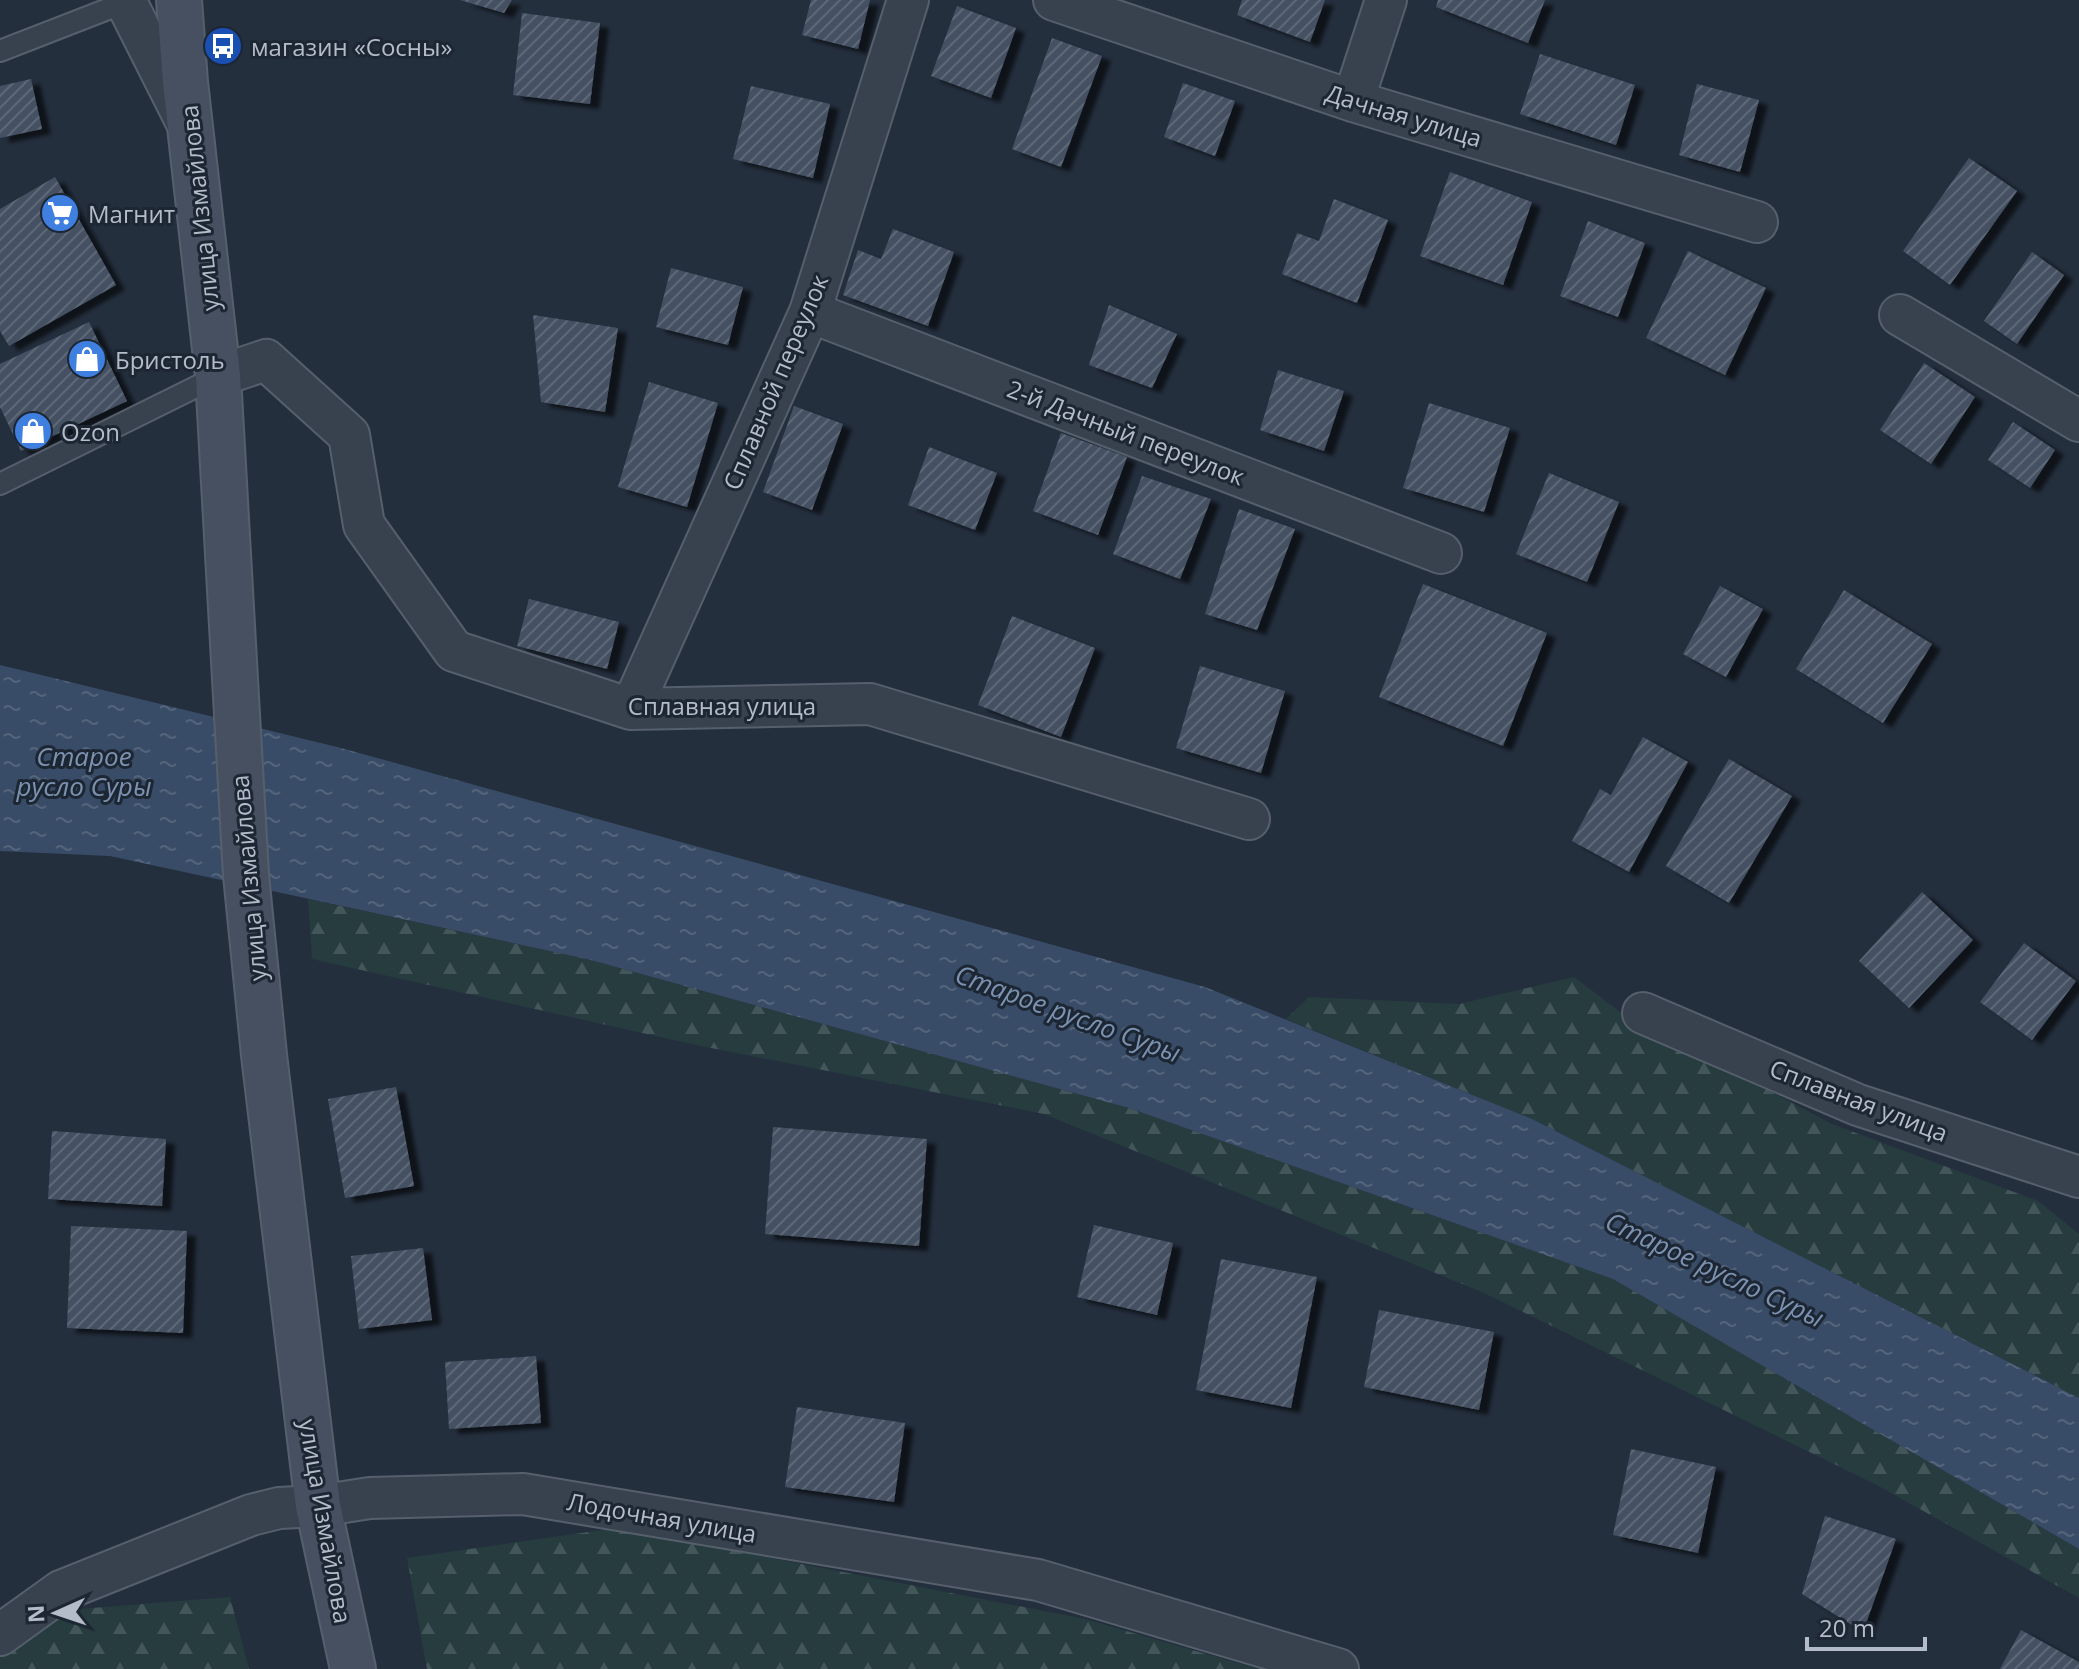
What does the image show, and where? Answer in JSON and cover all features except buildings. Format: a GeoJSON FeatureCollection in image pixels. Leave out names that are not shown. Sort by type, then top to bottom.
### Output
{"type":"FeatureCollection","features":[{"type":"Feature","properties":{"kind":"main road","name":"улица Измайлова"},"geometry":{"type":"LineString","coordinates":[[179,0],[185,82],[218,376],[246,875],[318,1506],[353,1669]]}},
{"type":"Feature","properties":{"kind":"street","name":"Сплавной переулок"},"geometry":{"type":"LineString","coordinates":[[631,709],[810,312],[908,0]]}},
{"type":"Feature","properties":{"kind":"street","name":"Дачная улица"},"geometry":{"type":"LineString","coordinates":[[1054,0],[1353,101],[1757,222]]}},
{"type":"Feature","properties":{"kind":"street"},"geometry":{"type":"LineString","coordinates":[[1353,101],[1386,0]]}},
{"type":"Feature","properties":{"kind":"street"},"geometry":{"type":"LineString","coordinates":[[125,1],[190,128]]}},
{"type":"Feature","properties":{"kind":"street","name":"2-й Дачный переулок"},"geometry":{"type":"LineString","coordinates":[[810,312],[1441,553]]}},
{"type":"Feature","properties":{"kind":"street"},"geometry":{"type":"LineString","coordinates":[[1900,315],[2079,421]]}},
{"type":"Feature","properties":{"kind":"street","name":"Сплавная улица"},"geometry":{"type":"LineString","coordinates":[[218,376],[266,360],[349,435],[364,525],[454,651],[631,709],[870,704],[1249,819]]}},
{"type":"Feature","properties":{"kind":"street","name":"Сплавная улица"},"geometry":{"type":"LineString","coordinates":[[1643,1013],[1858,1105],[2079,1177]]}},
{"type":"Feature","properties":{"kind":"street","name":"Лодочная улица"},"geometry":{"type":"LineString","coordinates":[[0,1635],[61,1591],[251,1515],[279,1508],[370,1498],[523,1494],[1038,1580],[1338,1669]]}},
{"type":"Feature","properties":{"kind":"lane"},"geometry":{"type":"LineString","coordinates":[[0,51],[125,1]]}},
{"type":"Feature","properties":{"kind":"lane","name":"Сплавная улица"},"geometry":{"type":"LineString","coordinates":[[0,484],[218,376]]}},
{"type":"Feature","properties":{"kind":"green space"},"geometry":{"type":"Polygon","coordinates":[[[308,899],[587,959],[1129,1108],[1613,1279],[2079,1549],[2079,1598],[1877,1485],[1482,1292],[1044,1114],[696,1045],[312,959],[308,899]]]}},
{"type":"Feature","properties":{"kind":"green space"},"geometry":{"type":"Polygon","coordinates":[[[1574,977],[1620,1012],[1832,1124],[2038,1201],[2079,1234],[2079,1398],[1532,1119],[1286,1019],[1309,997],[1459,1004],[1574,977]]]}},
{"type":"Feature","properties":{"kind":"green space"},"geometry":{"type":"Polygon","coordinates":[[[616,1528],[1085,1619],[1258,1669],[427,1669],[407,1558],[616,1528]]]}},
{"type":"Feature","properties":{"kind":"green space"},"geometry":{"type":"Polygon","coordinates":[[[230,1597],[249,1669],[0,1669],[0,1656],[67,1610],[230,1597]]]}},
{"type":"Feature","properties":{"kind":"water","name":"Старое русло Суры"},"geometry":{"type":"Polygon","coordinates":[[[0,665],[341,748],[1205,987],[1532,1119],[2079,1398],[2079,1549],[1613,1279],[1129,1108],[587,959],[110,856],[0,851],[0,665]]]}},
{"type":"Feature","properties":{"kind":"place","name":"магазин «Сосны»"},"geometry":{"type":"Point","coordinates":[223,46]}},
{"type":"Feature","properties":{"kind":"place","name":"Магнит"},"geometry":{"type":"Point","coordinates":[60,213]}},
{"type":"Feature","properties":{"kind":"place","name":"Бристоль"},"geometry":{"type":"Point","coordinates":[87,359]}},
{"type":"Feature","properties":{"kind":"place","name":"Ozon"},"geometry":{"type":"Point","coordinates":[33,431]}}]}
